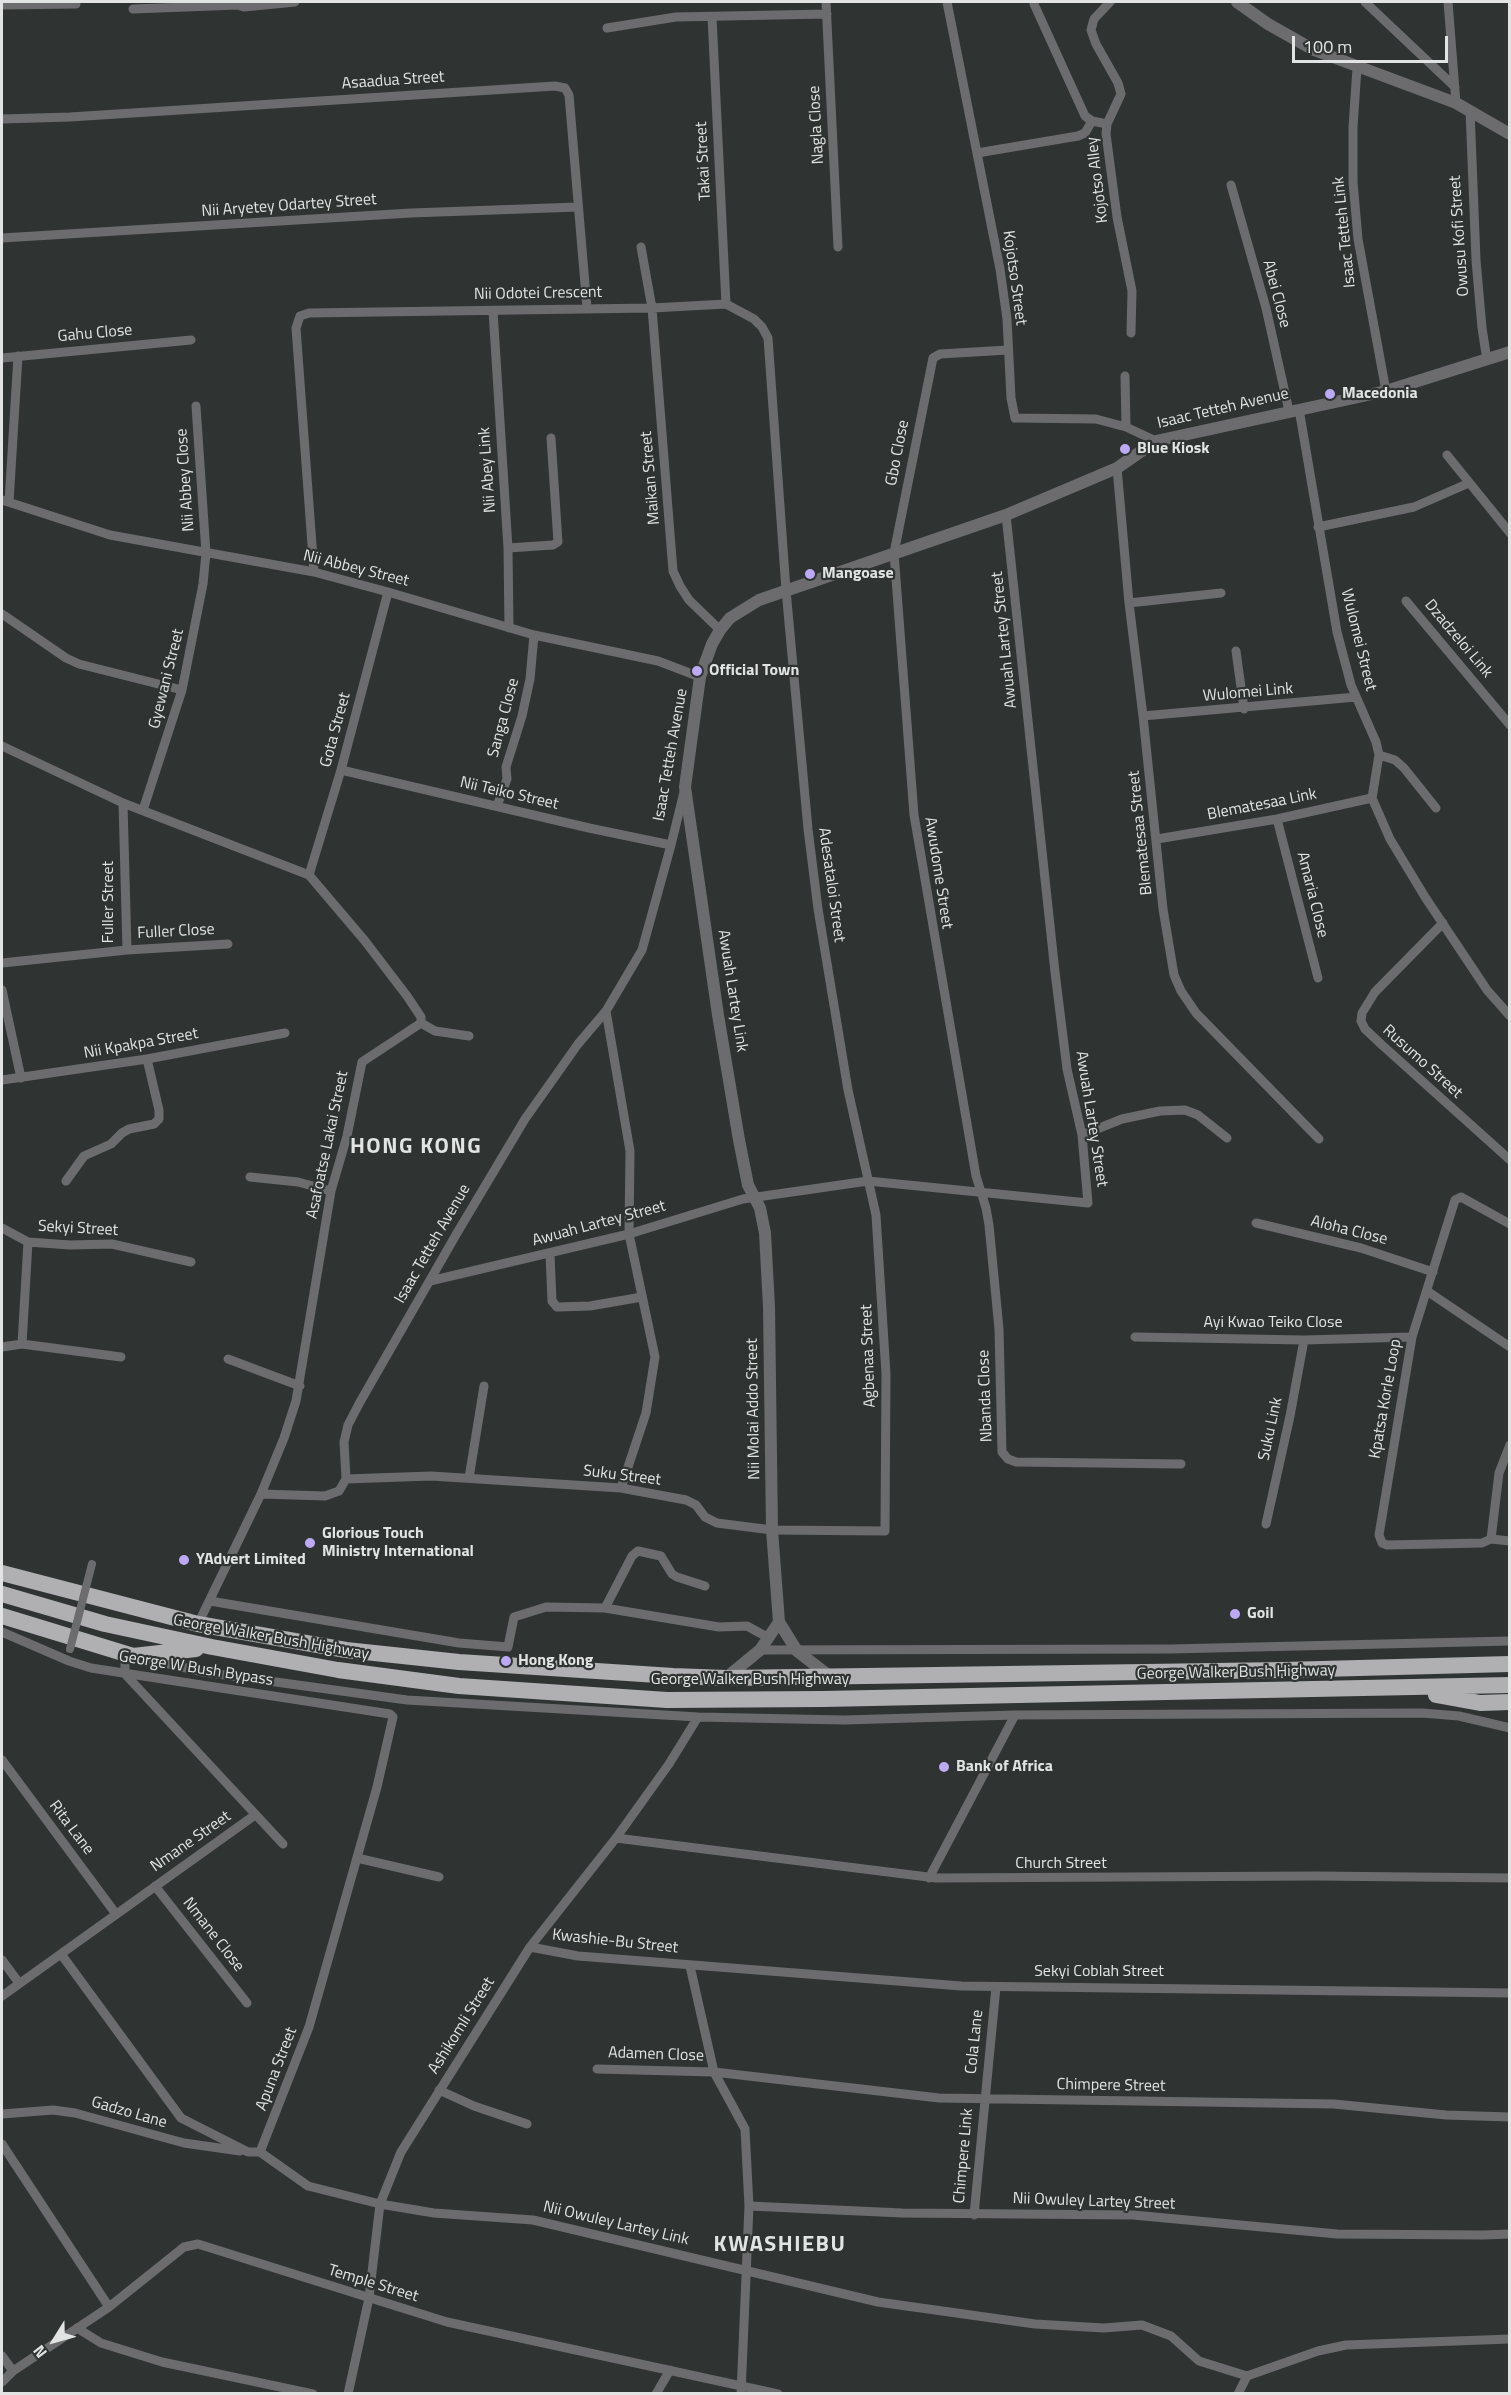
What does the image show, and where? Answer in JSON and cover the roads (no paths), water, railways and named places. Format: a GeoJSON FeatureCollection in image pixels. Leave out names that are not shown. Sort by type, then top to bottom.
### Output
{"type":"FeatureCollection","features":[{"type":"Feature","properties":{"kind":"highway","name":"George Walker Bush Highway"},"geometry":{"type":"LineString","coordinates":[[2,1573],[198,1624],[346,1650],[459,1662],[673,1676],[726,1678],[1284,1670],[1509,1664]]}},
{"type":"Feature","properties":{"kind":"highway","name":"George Walker Bush Highway"},"geometry":{"type":"LineString","coordinates":[[2,1594],[105,1624],[212,1647],[338,1670],[459,1686],[666,1700],[1509,1685]]}},
{"type":"Feature","properties":{"kind":"highway"},"geometry":{"type":"LineString","coordinates":[[2,1616],[129,1655],[212,1647]]}},
{"type":"Feature","properties":{"kind":"highway"},"geometry":{"type":"LineString","coordinates":[[1399,1688],[1480,1703],[1509,1702]]}},
{"type":"Feature","properties":{"kind":"street"},"geometry":{"type":"LineString","coordinates":[[133,9],[238,3],[244,8],[296,2]]}},
{"type":"Feature","properties":{"kind":"street","name":"Nagla Close"},"geometry":{"type":"LineString","coordinates":[[826,2],[838,247]]}},
{"type":"Feature","properties":{"kind":"street","name":"Kojotso Street"},"geometry":{"type":"LineString","coordinates":[[947,2],[1000,269],[1011,398],[1015,418],[1082,418],[1126,427],[1156,441]]}},
{"type":"Feature","properties":{"kind":"street","name":"Kojotso Alley"},"geometry":{"type":"LineString","coordinates":[[1110,2],[1094,19],[1091,30],[1096,44],[1118,83],[1121,94],[1107,124],[1109,164],[1132,291],[1131,333]]}},
{"type":"Feature","properties":{"kind":"street"},"geometry":{"type":"LineString","coordinates":[[1237,2],[1286,35],[1314,50],[1470,110],[1509,135]]}},
{"type":"Feature","properties":{"kind":"street"},"geometry":{"type":"LineString","coordinates":[[1365,2],[1455,87]]}},
{"type":"Feature","properties":{"kind":"street"},"geometry":{"type":"LineString","coordinates":[[1448,2],[1456,104]]}},
{"type":"Feature","properties":{"kind":"street"},"geometry":{"type":"LineString","coordinates":[[2,5],[76,4]]}},
{"type":"Feature","properties":{"kind":"street"},"geometry":{"type":"LineString","coordinates":[[1034,4],[1079,107],[1092,121],[1107,124]]}},
{"type":"Feature","properties":{"kind":"street"},"geometry":{"type":"LineString","coordinates":[[607,28],[657,19],[827,14]]}},
{"type":"Feature","properties":{"kind":"street","name":"Takai Street"},"geometry":{"type":"LineString","coordinates":[[712,17],[726,304]]}},
{"type":"Feature","properties":{"kind":"street","name":"Isaac Tetteh Link"},"geometry":{"type":"LineString","coordinates":[[1357,68],[1353,127],[1353,182],[1358,238],[1365,289],[1386,391]]}},
{"type":"Feature","properties":{"kind":"street","name":"Asaadua Street"},"geometry":{"type":"LineString","coordinates":[[2,119],[70,117],[555,86],[565,88],[569,95],[587,308]]}},
{"type":"Feature","properties":{"kind":"street","name":"Owusu Kofi Street"},"geometry":{"type":"LineString","coordinates":[[1470,110],[1476,260],[1487,360]]}},
{"type":"Feature","properties":{"kind":"street"},"geometry":{"type":"LineString","coordinates":[[977,153],[1078,136],[1085,133],[1092,121]]}},
{"type":"Feature","properties":{"kind":"street","name":"Abei Close"},"geometry":{"type":"LineString","coordinates":[[1230,185],[1294,410]]}},
{"type":"Feature","properties":{"kind":"street","name":"Nii Aryetey Odartey Street"},"geometry":{"type":"LineString","coordinates":[[2,238],[411,213],[578,207]]}},
{"type":"Feature","properties":{"kind":"street","name":"Maikan Street"},"geometry":{"type":"LineString","coordinates":[[641,247],[652,308],[673,571],[689,600],[720,630]]}},
{"type":"Feature","properties":{"kind":"street"},"geometry":{"type":"LineString","coordinates":[[726,304],[754,319],[768,338],[786,590]]}},
{"type":"Feature","properties":{"kind":"street","name":"Nii Odotei Crescent"},"geometry":{"type":"LineString","coordinates":[[314,572],[296,328],[300,316],[309,313],[652,308],[726,304]]}},
{"type":"Feature","properties":{"kind":"street","name":"Nii Abey Link"},"geometry":{"type":"LineString","coordinates":[[493,311],[508,548],[509,628]]}},
{"type":"Feature","properties":{"kind":"street","name":"Gahu Close"},"geometry":{"type":"LineString","coordinates":[[2,358],[191,340]]}},
{"type":"Feature","properties":{"kind":"street","name":"Gbo Close"},"geometry":{"type":"LineString","coordinates":[[894,553],[933,358],[940,354],[1008,350]]}},
{"type":"Feature","properties":{"kind":"street","name":"Isaac Tetteh Avenue"},"geometry":{"type":"LineString","coordinates":[[346,1479],[344,1442],[348,1425],[525,1119],[578,1044],[606,1011],[642,950],[685,787],[700,677],[720,630],[744,608],[786,590],[1006,515],[1117,468],[1156,441],[1386,391],[1509,352]]}},
{"type":"Feature","properties":{"kind":"street"},"geometry":{"type":"LineString","coordinates":[[5,501],[18,356]]}},
{"type":"Feature","properties":{"kind":"street"},"geometry":{"type":"LineString","coordinates":[[1125,376],[1126,427]]}},
{"type":"Feature","properties":{"kind":"street","name":"Nii Abbey Close"},"geometry":{"type":"LineString","coordinates":[[196,406],[206,553]]}},
{"type":"Feature","properties":{"kind":"street","name":"Wulomei Street"},"geometry":{"type":"LineString","coordinates":[[1294,410],[1337,632],[1356,697],[1379,754],[1372,798]]}},
{"type":"Feature","properties":{"kind":"street"},"geometry":{"type":"LineString","coordinates":[[508,548],[553,546],[558,542],[550,438]]}},
{"type":"Feature","properties":{"kind":"street"},"geometry":{"type":"LineString","coordinates":[[1447,455],[1509,533]]}},
{"type":"Feature","properties":{"kind":"street","name":"Blematesaa Street"},"geometry":{"type":"LineString","coordinates":[[1117,468],[1129,603],[1163,909],[1174,975],[1181,991],[1196,1013],[1319,1139]]}},
{"type":"Feature","properties":{"kind":"street"},"geometry":{"type":"LineString","coordinates":[[1318,527],[1414,507],[1469,483]]}},
{"type":"Feature","properties":{"kind":"street","name":"Nii Abbey Street"},"geometry":{"type":"LineString","coordinates":[[5,501],[110,535],[314,572],[534,636],[658,661],[700,677]]}},
{"type":"Feature","properties":{"kind":"street","name":"Awuah Lartey Street"},"geometry":{"type":"LineString","coordinates":[[430,1281],[629,1234],[732,1202],[868,1181],[1088,1203],[1082,1135],[1068,1069],[1055,972],[1006,515]]}},
{"type":"Feature","properties":{"kind":"street","name":"Gyewani Street"},"geometry":{"type":"LineString","coordinates":[[143,810],[182,690],[197,619],[206,553]]}},
{"type":"Feature","properties":{"kind":"street","name":"Awudome Street"},"geometry":{"type":"LineString","coordinates":[[894,553],[914,814],[934,945],[981,1193]]}},
{"type":"Feature","properties":{"kind":"street","name":"Adesataloi Street"},"geometry":{"type":"LineString","coordinates":[[786,590],[818,909],[848,1090],[868,1181]]}},
{"type":"Feature","properties":{"kind":"street","name":"Gota Street"},"geometry":{"type":"LineString","coordinates":[[309,875],[341,770],[388,592]]}},
{"type":"Feature","properties":{"kind":"street"},"geometry":{"type":"LineString","coordinates":[[1129,603],[1221,593]]}},
{"type":"Feature","properties":{"kind":"street","name":"Dzadzeloi Link"},"geometry":{"type":"LineString","coordinates":[[1406,601],[1509,725]]}},
{"type":"Feature","properties":{"kind":"street"},"geometry":{"type":"LineString","coordinates":[[2,614],[66,658],[79,664],[182,690]]}},
{"type":"Feature","properties":{"kind":"street","name":"Sanga Close"},"geometry":{"type":"LineString","coordinates":[[497,806],[507,779],[506,767],[522,716],[534,636]]}},
{"type":"Feature","properties":{"kind":"street"},"geometry":{"type":"LineString","coordinates":[[1236,651],[1244,709]]}},
{"type":"Feature","properties":{"kind":"street","name":"Wulomei Link"},"geometry":{"type":"LineString","coordinates":[[1143,716],[1244,709],[1356,697]]}},
{"type":"Feature","properties":{"kind":"street"},"geometry":{"type":"LineString","coordinates":[[2,746],[123,803],[309,875],[379,959],[421,1017],[421,1023],[435,1031],[469,1036]]}},
{"type":"Feature","properties":{"kind":"street"},"geometry":{"type":"LineString","coordinates":[[1379,754],[1395,760],[1404,768],[1436,808]]}},
{"type":"Feature","properties":{"kind":"street","name":"Nii Teiko Street"},"geometry":{"type":"LineString","coordinates":[[341,770],[671,845]]}},
{"type":"Feature","properties":{"kind":"street","name":"Awuah Lartey Link"},"geometry":{"type":"LineString","coordinates":[[685,787],[718,1015],[739,1140],[748,1185],[756,1197]]}},
{"type":"Feature","properties":{"kind":"street"},"geometry":{"type":"LineString","coordinates":[[1372,798],[1390,839],[1488,990],[1509,1016]]}},
{"type":"Feature","properties":{"kind":"street","name":"Blematesaa Link"},"geometry":{"type":"LineString","coordinates":[[1157,839],[1277,819],[1372,798]]}},
{"type":"Feature","properties":{"kind":"street","name":"Fuller Street"},"geometry":{"type":"LineString","coordinates":[[2,963],[127,950],[123,803]]}},
{"type":"Feature","properties":{"kind":"street","name":"Amaria Close"},"geometry":{"type":"LineString","coordinates":[[1277,819],[1318,978]]}},
{"type":"Feature","properties":{"kind":"street","name":"Rusumo Street"},"geometry":{"type":"LineString","coordinates":[[1443,923],[1375,992],[1362,1013],[1361,1021],[1365,1029],[1382,1045],[1509,1160]]}},
{"type":"Feature","properties":{"kind":"street","name":"Fuller Close"},"geometry":{"type":"LineString","coordinates":[[127,950],[228,944]]}},
{"type":"Feature","properties":{"kind":"street"},"geometry":{"type":"LineString","coordinates":[[2,990],[21,1078]]}},
{"type":"Feature","properties":{"kind":"street"},"geometry":{"type":"LineString","coordinates":[[606,1011],[630,1151],[629,1234],[655,1357],[646,1413],[621,1488]]}},
{"type":"Feature","properties":{"kind":"street","name":"Asafoatse Lakai Street"},"geometry":{"type":"LineString","coordinates":[[198,1624],[261,1494],[290,1422],[300,1386],[331,1191],[347,1136],[362,1062],[421,1023]]}},
{"type":"Feature","properties":{"kind":"street","name":"Nii Kpakpa Street"},"geometry":{"type":"LineString","coordinates":[[2,1080],[147,1059],[285,1033]]}},
{"type":"Feature","properties":{"kind":"street"},"geometry":{"type":"LineString","coordinates":[[66,1181],[84,1156],[111,1144],[129,1129],[154,1124],[159,1119],[147,1059]]}},
{"type":"Feature","properties":{"kind":"street"},"geometry":{"type":"LineString","coordinates":[[1082,1135],[1131,1117],[1185,1110],[1203,1118],[1227,1138]]}},
{"type":"Feature","properties":{"kind":"street"},"geometry":{"type":"LineString","coordinates":[[250,1177],[298,1182],[331,1191]]}},
{"type":"Feature","properties":{"kind":"street","name":"Agbenaa Street"},"geometry":{"type":"LineString","coordinates":[[868,1181],[876,1215],[886,1374],[885,1531]]}},
{"type":"Feature","properties":{"kind":"street","name":"Nbanda Close"},"geometry":{"type":"LineString","coordinates":[[981,1193],[989,1226],[999,1329],[1002,1452],[1008,1459],[1016,1462],[1181,1464]]}},
{"type":"Feature","properties":{"kind":"street","name":"Nii Molai Addo Street"},"geometry":{"type":"LineString","coordinates":[[756,1197],[765,1233],[769,1296],[772,1530],[779,1622],[797,1651],[828,1675]]}},
{"type":"Feature","properties":{"kind":"street","name":"Kpatsa Korle Loop"},"geometry":{"type":"LineString","coordinates":[[1509,1224],[1458,1197],[1412,1337],[1379,1535],[1387,1545],[1482,1543],[1491,1539],[1509,1541]]}},
{"type":"Feature","properties":{"kind":"street","name":"Aloha Close"},"geometry":{"type":"LineString","coordinates":[[1256,1223],[1361,1248],[1433,1272]]}},
{"type":"Feature","properties":{"kind":"street","name":"Sekyi Street"},"geometry":{"type":"LineString","coordinates":[[2,1228],[28,1242],[70,1245],[112,1244],[191,1262]]}},
{"type":"Feature","properties":{"kind":"street"},"geometry":{"type":"LineString","coordinates":[[22,1344],[28,1242]]}},
{"type":"Feature","properties":{"kind":"street"},"geometry":{"type":"LineString","coordinates":[[550,1254],[552,1301],[557,1307],[591,1306],[642,1297]]}},
{"type":"Feature","properties":{"kind":"street"},"geometry":{"type":"LineString","coordinates":[[1427,1291],[1509,1347]]}},
{"type":"Feature","properties":{"kind":"street","name":"Ayi Kwao Teiko Close"},"geometry":{"type":"LineString","coordinates":[[1135,1337],[1304,1340],[1412,1337]]}},
{"type":"Feature","properties":{"kind":"street","name":"Suku Link"},"geometry":{"type":"LineString","coordinates":[[1266,1524],[1304,1340]]}},
{"type":"Feature","properties":{"kind":"street"},"geometry":{"type":"LineString","coordinates":[[2,1347],[22,1344],[121,1357]]}},
{"type":"Feature","properties":{"kind":"street"},"geometry":{"type":"LineString","coordinates":[[228,1359],[300,1386]]}},
{"type":"Feature","properties":{"kind":"street"},"geometry":{"type":"LineString","coordinates":[[469,1478],[484,1386]]}},
{"type":"Feature","properties":{"kind":"street"},"geometry":{"type":"LineString","coordinates":[[1491,1539],[1499,1473],[1509,1445]]}},
{"type":"Feature","properties":{"kind":"street","name":"Suku Street"},"geometry":{"type":"LineString","coordinates":[[346,1479],[431,1476],[621,1488],[686,1500],[696,1505],[705,1517],[717,1523],[772,1530],[885,1531]]}},
{"type":"Feature","properties":{"kind":"street"},"geometry":{"type":"LineString","coordinates":[[261,1494],[333,1495],[339,1491],[346,1479]]}},
{"type":"Feature","properties":{"kind":"street"},"geometry":{"type":"LineString","coordinates":[[605,1608],[632,1556],[638,1551],[661,1556],[672,1574],[705,1586]]}},
{"type":"Feature","properties":{"kind":"street"},"geometry":{"type":"LineString","coordinates":[[70,1649],[92,1564]]}},
{"type":"Feature","properties":{"kind":"street"},"geometry":{"type":"LineString","coordinates":[[210,1601],[459,1643],[508,1647],[514,1617],[546,1607],[605,1608],[719,1627],[747,1626],[769,1638]]}},
{"type":"Feature","properties":{"kind":"street"},"geometry":{"type":"LineString","coordinates":[[726,1678],[760,1650],[779,1622]]}},
{"type":"Feature","properties":{"kind":"street","name":"George W Bush Bypass"},"geometry":{"type":"LineString","coordinates":[[2,1632],[91,1668],[392,1715]]}},
{"type":"Feature","properties":{"kind":"street"},"geometry":{"type":"LineString","coordinates":[[760,1650],[1171,1649],[1509,1641]]}},
{"type":"Feature","properties":{"kind":"street"},"geometry":{"type":"LineString","coordinates":[[125,1674],[129,1655],[203,1672],[407,1700],[698,1717],[844,1720],[1015,1715],[1422,1713],[1459,1716],[1509,1728]]}},
{"type":"Feature","properties":{"kind":"street","name":"Nmane Street"},"geometry":{"type":"LineString","coordinates":[[2,1996],[255,1815],[125,1674]]}},
{"type":"Feature","properties":{"kind":"street","name":"Apuna Street"},"geometry":{"type":"LineString","coordinates":[[260,2152],[309,2027],[377,1787],[392,1715]]}},
{"type":"Feature","properties":{"kind":"street"},"geometry":{"type":"LineString","coordinates":[[929,1878],[1015,1715]]}},
{"type":"Feature","properties":{"kind":"street","name":"Ashikomli Street"},"geometry":{"type":"LineString","coordinates":[[348,2394],[369,2298],[380,2204],[401,2152],[530,1947],[616,1838],[669,1764],[698,1717]]}},
{"type":"Feature","properties":{"kind":"street","name":"Rita Lane"},"geometry":{"type":"LineString","coordinates":[[2,1760],[116,1914]]}},
{"type":"Feature","properties":{"kind":"street"},"geometry":{"type":"LineString","coordinates":[[255,1815],[283,1844]]}},
{"type":"Feature","properties":{"kind":"street","name":"Church Street"},"geometry":{"type":"LineString","coordinates":[[616,1838],[929,1878],[980,1880],[1316,1876],[1509,1878]]}},
{"type":"Feature","properties":{"kind":"street"},"geometry":{"type":"LineString","coordinates":[[357,1857],[439,1877]]}},
{"type":"Feature","properties":{"kind":"street","name":"Nmane Close"},"geometry":{"type":"LineString","coordinates":[[155,1886],[247,2003]]}},
{"type":"Feature","properties":{"kind":"street","name":"Kwashie-Bu Street"},"geometry":{"type":"LineString","coordinates":[[530,1947],[578,1956],[690,1966],[714,2072],[745,2129],[749,2206],[741,2390]]}},
{"type":"Feature","properties":{"kind":"street"},"geometry":{"type":"LineString","coordinates":[[61,1954],[181,2118],[248,2152],[260,2152]]}},
{"type":"Feature","properties":{"kind":"street"},"geometry":{"type":"LineString","coordinates":[[2,1960],[19,1983]]}},
{"type":"Feature","properties":{"kind":"street","name":"Sekyi Coblah Street"},"geometry":{"type":"LineString","coordinates":[[690,1966],[996,1988],[1114,1986],[1509,1993]]}},
{"type":"Feature","properties":{"kind":"street","name":"Cola Lane"},"geometry":{"type":"LineString","coordinates":[[984,2100],[996,1988]]}},
{"type":"Feature","properties":{"kind":"street","name":"Adamen Close"},"geometry":{"type":"LineString","coordinates":[[597,2069],[714,2072]]}},
{"type":"Feature","properties":{"kind":"street","name":"Chimpere Street"},"geometry":{"type":"LineString","coordinates":[[714,2072],[939,2098],[1334,2104],[1446,2115],[1509,2117]]}},
{"type":"Feature","properties":{"kind":"street"},"geometry":{"type":"LineString","coordinates":[[439,2090],[474,2106],[527,2124]]}},
{"type":"Feature","properties":{"kind":"street","name":"Chimpere Link"},"geometry":{"type":"LineString","coordinates":[[974,2215],[984,2100]]}},
{"type":"Feature","properties":{"kind":"street","name":"Gadzo Lane"},"geometry":{"type":"LineString","coordinates":[[2,2114],[53,2110],[75,2113],[184,2144],[248,2152]]}},
{"type":"Feature","properties":{"kind":"street"},"geometry":{"type":"LineString","coordinates":[[2,2144],[109,2307]]}},
{"type":"Feature","properties":{"kind":"street","name":"Nii Owuley Lartey Link"},"geometry":{"type":"LineString","coordinates":[[260,2152],[308,2186],[380,2204],[434,2212],[533,2220],[878,2302],[1035,2324],[1104,2328],[1142,2325],[1172,2336],[1199,2361],[1247,2376]]}},
{"type":"Feature","properties":{"kind":"street","name":"Nii Owuley Lartey Street"},"geometry":{"type":"LineString","coordinates":[[749,2206],[974,2215],[1133,2215],[1337,2234],[1509,2234]]}},
{"type":"Feature","properties":{"kind":"street","name":"Temple Street"},"geometry":{"type":"LineString","coordinates":[[2,2382],[13,2371],[109,2307],[184,2247],[198,2244],[447,2322],[670,2370],[741,2390],[778,2394]]}},
{"type":"Feature","properties":{"kind":"street"},"geometry":{"type":"LineString","coordinates":[[77,2328],[101,2343],[162,2362],[313,2394]]}},
{"type":"Feature","properties":{"kind":"street"},"geometry":{"type":"LineString","coordinates":[[1238,2394],[1247,2376],[1318,2351],[1346,2345],[1509,2339]]}},
{"type":"Feature","properties":{"kind":"street"},"geometry":{"type":"LineString","coordinates":[[2,2356],[13,2371]]}},
{"type":"Feature","properties":{"kind":"street"},"geometry":{"type":"LineString","coordinates":[[656,2394],[670,2370]]}},
{"type":"Feature","properties":{"kind":"place","name":"Macedonia"},"geometry":{"type":"Point","coordinates":[1330,394]}},
{"type":"Feature","properties":{"kind":"place","name":"Blue Kiosk"},"geometry":{"type":"Point","coordinates":[1125,449]}},
{"type":"Feature","properties":{"kind":"place","name":"Mangoase"},"geometry":{"type":"Point","coordinates":[810,574]}},
{"type":"Feature","properties":{"kind":"place","name":"Official Town"},"geometry":{"type":"Point","coordinates":[697,671]}},
{"type":"Feature","properties":{"kind":"place","name":"Glorious Touch Ministry International"},"geometry":{"type":"Point","coordinates":[310,1543]}},
{"type":"Feature","properties":{"kind":"place","name":"YAdvert Limited"},"geometry":{"type":"Point","coordinates":[184,1560]}},
{"type":"Feature","properties":{"kind":"place","name":"Goil"},"geometry":{"type":"Point","coordinates":[1235,1614]}},
{"type":"Feature","properties":{"kind":"place","name":"Hong Kong"},"geometry":{"type":"Point","coordinates":[506,1661]}},
{"type":"Feature","properties":{"kind":"place","name":"Bank of Africa"},"geometry":{"type":"Point","coordinates":[944,1767]}},
{"type":"Feature","properties":{"kind":"district","name":"HONG KONG"},"geometry":{"type":"Point","coordinates":[416,1148]}},
{"type":"Feature","properties":{"kind":"district","name":"KWASHIEBU"},"geometry":{"type":"Point","coordinates":[780,2246]}}]}
